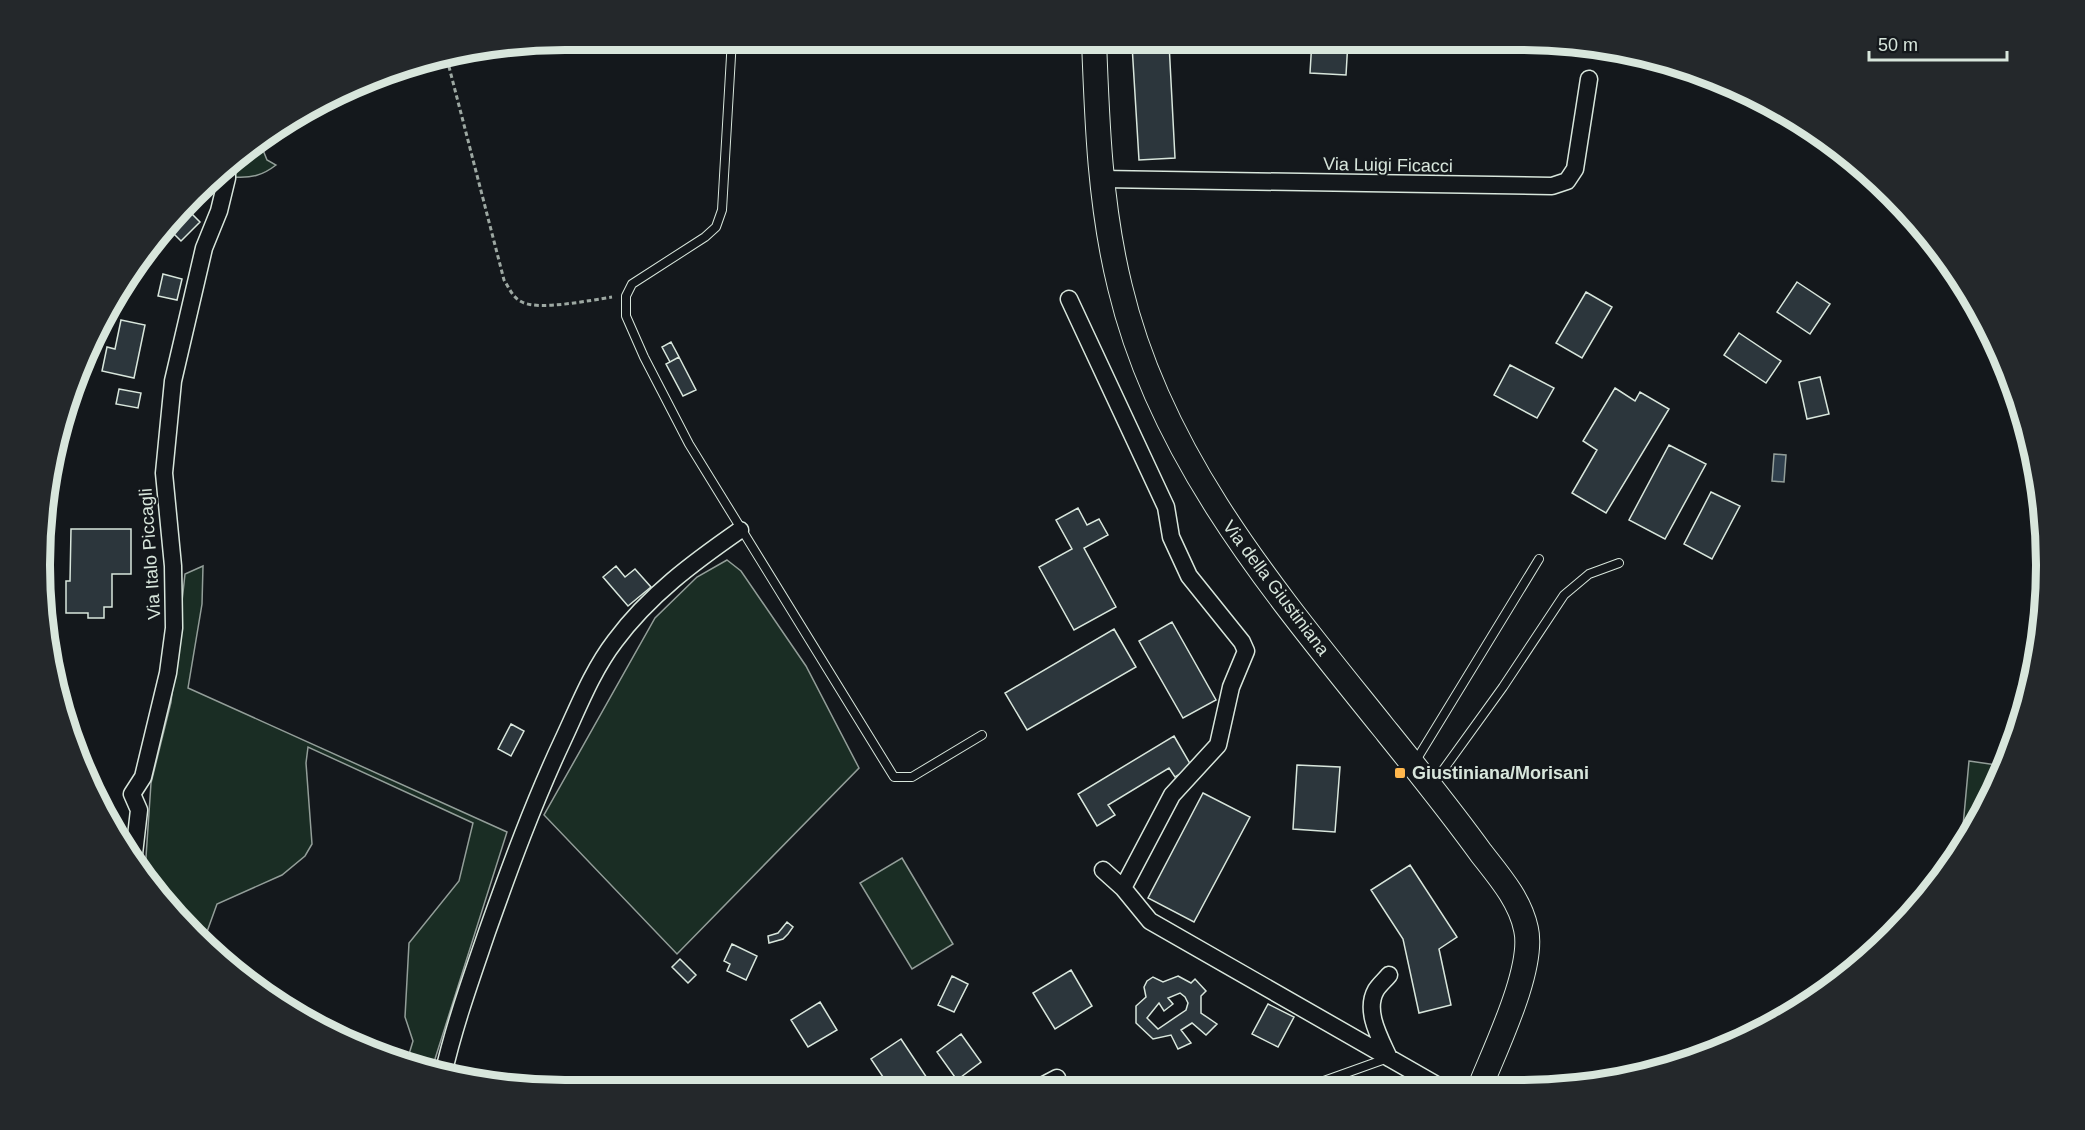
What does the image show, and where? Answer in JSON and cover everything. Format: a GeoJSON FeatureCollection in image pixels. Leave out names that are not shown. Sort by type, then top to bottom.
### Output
{"type":"FeatureCollection","features":[{"type":"Feature","properties":{"kind":"street","name":"Via della Giustiniana"},"geometry":{"type":"LineString","coordinates":[[1094,50],[1098,138],[1113,257],[1125,308],[1151,382],[1183,452],[1214,504],[1281,598],[1431,787],[1513,897],[1521,912],[1527,934],[1528,950],[1522,980],[1483,1080]]}},
{"type":"Feature","properties":{"kind":"street","name":"Via Luigi Ficacci"},"geometry":{"type":"LineString","coordinates":[[1102,179],[1552,186],[1567,181],[1575,169],[1590,79]]}},
{"type":"Feature","properties":{"kind":"street","name":"Via Italo Piccagli"},"geometry":{"type":"LineString","coordinates":[[134,849],[138,810],[132,794],[143,777],[168,673],[174,628],[173,566],[164,473],[173,381],[204,248],[219,211],[227,175]]}},
{"type":"Feature","properties":{"kind":"street"},"geometry":{"type":"LineString","coordinates":[[1069,299],[1166,507],[1171,537],[1189,576],[1242,642],[1246,651],[1231,687],[1218,745],[1172,795],[1123,888]]}},
{"type":"Feature","properties":{"kind":"street"},"geometry":{"type":"LineString","coordinates":[[445,1066],[460,1012],[520,839],[542,785],[595,672],[615,641],[656,594],[694,562],[740,530]]}},
{"type":"Feature","properties":{"kind":"street"},"geometry":{"type":"LineString","coordinates":[[1103,870],[1123,888],[1150,921],[1428,1080]]}},
{"type":"Feature","properties":{"kind":"street"},"geometry":{"type":"LineString","coordinates":[[1389,975],[1375,991],[1371,1009],[1377,1031],[1389,1058]]}},
{"type":"Feature","properties":{"kind":"street"},"geometry":{"type":"LineString","coordinates":[[1053,1080],[1057,1078]]}},
{"type":"Feature","properties":{"kind":"lane"},"geometry":{"type":"LineString","coordinates":[[731,50],[722,210],[716,227],[705,237],[632,284],[626,296],[626,316],[644,357],[689,444],[894,777],[912,777],[982,735]]}},
{"type":"Feature","properties":{"kind":"lane"},"geometry":{"type":"LineString","coordinates":[[1413,765],[1539,559]]}},
{"type":"Feature","properties":{"kind":"lane"},"geometry":{"type":"LineString","coordinates":[[1431,787],[1503,687],[1564,595],[1589,574],[1619,563]]}},
{"type":"Feature","properties":{"kind":"lane"},"geometry":{"type":"LineString","coordinates":[[1329,1080],[1389,1058]]}},
{"type":"Feature","properties":{"kind":"path"},"geometry":{"type":"LineString","coordinates":[[448,63],[504,280],[513,295],[523,303],[537,306],[626,296]]}},
{"type":"Feature","properties":{"kind":"green space"},"geometry":{"type":"Polygon","coordinates":[[[262,148],[267,160],[276,165],[256,176],[234,177],[231,172],[262,148]]]}},
{"type":"Feature","properties":{"kind":"green space"},"geometry":{"type":"Polygon","coordinates":[[[727,560],[741,571],[806,666],[859,768],[677,954],[544,815],[655,618],[697,577],[727,560]]]}},
{"type":"Feature","properties":{"kind":"green space"},"geometry":{"type":"Polygon","coordinates":[[[203,566],[202,604],[188,688],[507,832],[435,1064],[408,1056],[413,1041],[405,1017],[409,943],[459,881],[473,823],[308,747],[306,763],[312,844],[305,856],[282,875],[217,904],[206,935],[177,905],[146,864],[151,783],[171,702],[185,574],[203,566]]]}},
{"type":"Feature","properties":{"kind":"green space"},"geometry":{"type":"Polygon","coordinates":[[[1969,761],[1995,765],[1982,793],[1963,828],[1969,761]]]}},
{"type":"Feature","properties":{"kind":"green space"},"geometry":{"type":"Polygon","coordinates":[[[902,858],[953,944],[912,969],[860,883],[902,858]]]}},
{"type":"Feature","properties":{"kind":"water"},"geometry":{"type":"Polygon","coordinates":[[[1774,454],[1786,455],[1784,482],[1772,481],[1774,454]]]}},
{"type":"Feature","properties":{"kind":"building"},"geometry":{"type":"Polygon","coordinates":[[[1132,50],[1169,50],[1175,158],[1139,160],[1132,50]]]}},
{"type":"Feature","properties":{"kind":"building"},"geometry":{"type":"Polygon","coordinates":[[[1311,50],[1347,50],[1346,75],[1310,73],[1311,50]]]}},
{"type":"Feature","properties":{"kind":"building"},"geometry":{"type":"Polygon","coordinates":[[[189,211],[200,222],[181,241],[172,232],[189,211]]]}},
{"type":"Feature","properties":{"kind":"building"},"geometry":{"type":"Polygon","coordinates":[[[163,274],[182,279],[177,300],[158,296],[163,274]]]}},
{"type":"Feature","properties":{"kind":"building"},"geometry":{"type":"Polygon","coordinates":[[[1797,282],[1830,304],[1810,334],[1777,312],[1797,282]]]}},
{"type":"Feature","properties":{"kind":"building"},"geometry":{"type":"Polygon","coordinates":[[[1586,292],[1612,307],[1582,358],[1556,343],[1586,292]]]}},
{"type":"Feature","properties":{"kind":"building"},"geometry":{"type":"Polygon","coordinates":[[[121,320],[145,325],[134,378],[102,371],[107,347],[115,349],[121,320]]]}},
{"type":"Feature","properties":{"kind":"building"},"geometry":{"type":"Polygon","coordinates":[[[1739,333],[1781,361],[1766,383],[1724,355],[1739,333]]]}},
{"type":"Feature","properties":{"kind":"building"},"geometry":{"type":"Polygon","coordinates":[[[671,342],[679,357],[670,362],[662,347],[671,342]]]}},
{"type":"Feature","properties":{"kind":"building"},"geometry":{"type":"Polygon","coordinates":[[[679,357],[696,390],[683,396],[666,364],[679,357]]]}},
{"type":"Feature","properties":{"kind":"building"},"geometry":{"type":"Polygon","coordinates":[[[1510,365],[1554,388],[1537,418],[1494,395],[1510,365]]]}},
{"type":"Feature","properties":{"kind":"building"},"geometry":{"type":"Polygon","coordinates":[[[1820,377],[1829,414],[1807,419],[1799,382],[1820,377]]]}},
{"type":"Feature","properties":{"kind":"building"},"geometry":{"type":"Polygon","coordinates":[[[1615,388],[1635,401],[1640,392],[1669,409],[1606,513],[1572,493],[1597,450],[1583,441],[1615,388]]]}},
{"type":"Feature","properties":{"kind":"building"},"geometry":{"type":"Polygon","coordinates":[[[119,389],[141,393],[138,408],[116,404],[119,389]]]}},
{"type":"Feature","properties":{"kind":"building"},"geometry":{"type":"Polygon","coordinates":[[[1669,445],[1706,464],[1665,539],[1629,520],[1669,445]]]}},
{"type":"Feature","properties":{"kind":"building"},"geometry":{"type":"Polygon","coordinates":[[[1711,492],[1740,506],[1712,559],[1684,544],[1711,492]]]}},
{"type":"Feature","properties":{"kind":"building"},"geometry":{"type":"Polygon","coordinates":[[[1078,508],[1087,525],[1099,519],[1108,535],[1084,548],[1116,607],[1074,630],[1039,567],[1072,549],[1056,520],[1078,508]]]}},
{"type":"Feature","properties":{"kind":"building"},"geometry":{"type":"Polygon","coordinates":[[[71,529],[131,529],[131,574],[112,574],[112,607],[104,607],[104,618],[88,618],[88,613],[66,613],[66,581],[70,581],[71,529]]]}},
{"type":"Feature","properties":{"kind":"building"},"geometry":{"type":"Polygon","coordinates":[[[616,566],[625,577],[635,569],[651,587],[628,606],[603,577],[616,566]]]}},
{"type":"Feature","properties":{"kind":"building"},"geometry":{"type":"Polygon","coordinates":[[[1172,622],[1216,700],[1183,718],[1139,641],[1172,622]]]}},
{"type":"Feature","properties":{"kind":"building"},"geometry":{"type":"Polygon","coordinates":[[[1114,629],[1136,667],[1027,730],[1005,693],[1114,629]]]}},
{"type":"Feature","properties":{"kind":"building"},"geometry":{"type":"Polygon","coordinates":[[[511,724],[524,731],[511,756],[498,749],[511,724]]]}},
{"type":"Feature","properties":{"kind":"building"},"geometry":{"type":"Polygon","coordinates":[[[1174,736],[1192,767],[1175,777],[1169,768],[1108,805],[1115,815],[1097,826],[1078,794],[1174,736]]]}},
{"type":"Feature","properties":{"kind":"building"},"geometry":{"type":"Polygon","coordinates":[[[1297,765],[1340,767],[1335,832],[1293,829],[1297,765]]]}},
{"type":"Feature","properties":{"kind":"building"},"geometry":{"type":"Polygon","coordinates":[[[1203,793],[1250,817],[1194,922],[1148,898],[1203,793]]]}},
{"type":"Feature","properties":{"kind":"building"},"geometry":{"type":"Polygon","coordinates":[[[1410,865],[1457,937],[1439,949],[1451,1005],[1419,1013],[1403,939],[1371,890],[1410,865]]]}},
{"type":"Feature","properties":{"kind":"building"},"geometry":{"type":"Polygon","coordinates":[[[787,922],[793,927],[788,934],[783,939],[769,943],[768,936],[778,933],[787,922]]]}},
{"type":"Feature","properties":{"kind":"building"},"geometry":{"type":"Polygon","coordinates":[[[732,944],[757,956],[746,980],[727,971],[730,964],[724,961],[732,944]]]}},
{"type":"Feature","properties":{"kind":"building"},"geometry":{"type":"Polygon","coordinates":[[[680,959],[696,975],[688,983],[672,967],[680,959]]]}},
{"type":"Feature","properties":{"kind":"building"},"geometry":{"type":"Polygon","coordinates":[[[1071,970],[1092,1006],[1055,1029],[1033,993],[1071,970]]]}},
{"type":"Feature","properties":{"kind":"building"},"geometry":{"type":"Polygon","coordinates":[[[952,976],[968,984],[954,1012],[938,1005],[952,976]]]}},
{"type":"Feature","properties":{"kind":"building"},"geometry":{"type":"Polygon","coordinates":[[[1178,976],[1191,983],[1195,979],[1206,991],[1201,996],[1201,1013],[1217,1024],[1206,1035],[1192,1023],[1181,1030],[1191,1043],[1178,1049],[1171,1035],[1153,1039],[1136,1023],[1136,1006],[1146,997],[1144,987],[1147,981],[1153,977],[1163,982],[1178,976]],[[1180,993],[1168,998],[1173,1004],[1164,1011],[1159,1003],[1147,1018],[1158,1029],[1186,1010],[1188,1003],[1180,993]]]}},
{"type":"Feature","properties":{"kind":"building"},"geometry":{"type":"Polygon","coordinates":[[[820,1002],[837,1030],[808,1047],[791,1020],[820,1002]]]}},
{"type":"Feature","properties":{"kind":"building"},"geometry":{"type":"Polygon","coordinates":[[[1268,1004],[1294,1017],[1278,1047],[1252,1034],[1268,1004]]]}},
{"type":"Feature","properties":{"kind":"building"},"geometry":{"type":"Polygon","coordinates":[[[961,1034],[981,1062],[957,1080],[937,1052],[961,1034]]]}},
{"type":"Feature","properties":{"kind":"building"},"geometry":{"type":"Polygon","coordinates":[[[901,1039],[928,1080],[885,1080],[871,1059],[901,1039]]]}},
{"type":"Feature","properties":{"kind":"place","name":"Giustiniana/Morisani"},"geometry":{"type":"Point","coordinates":[1400,773]}}]}
